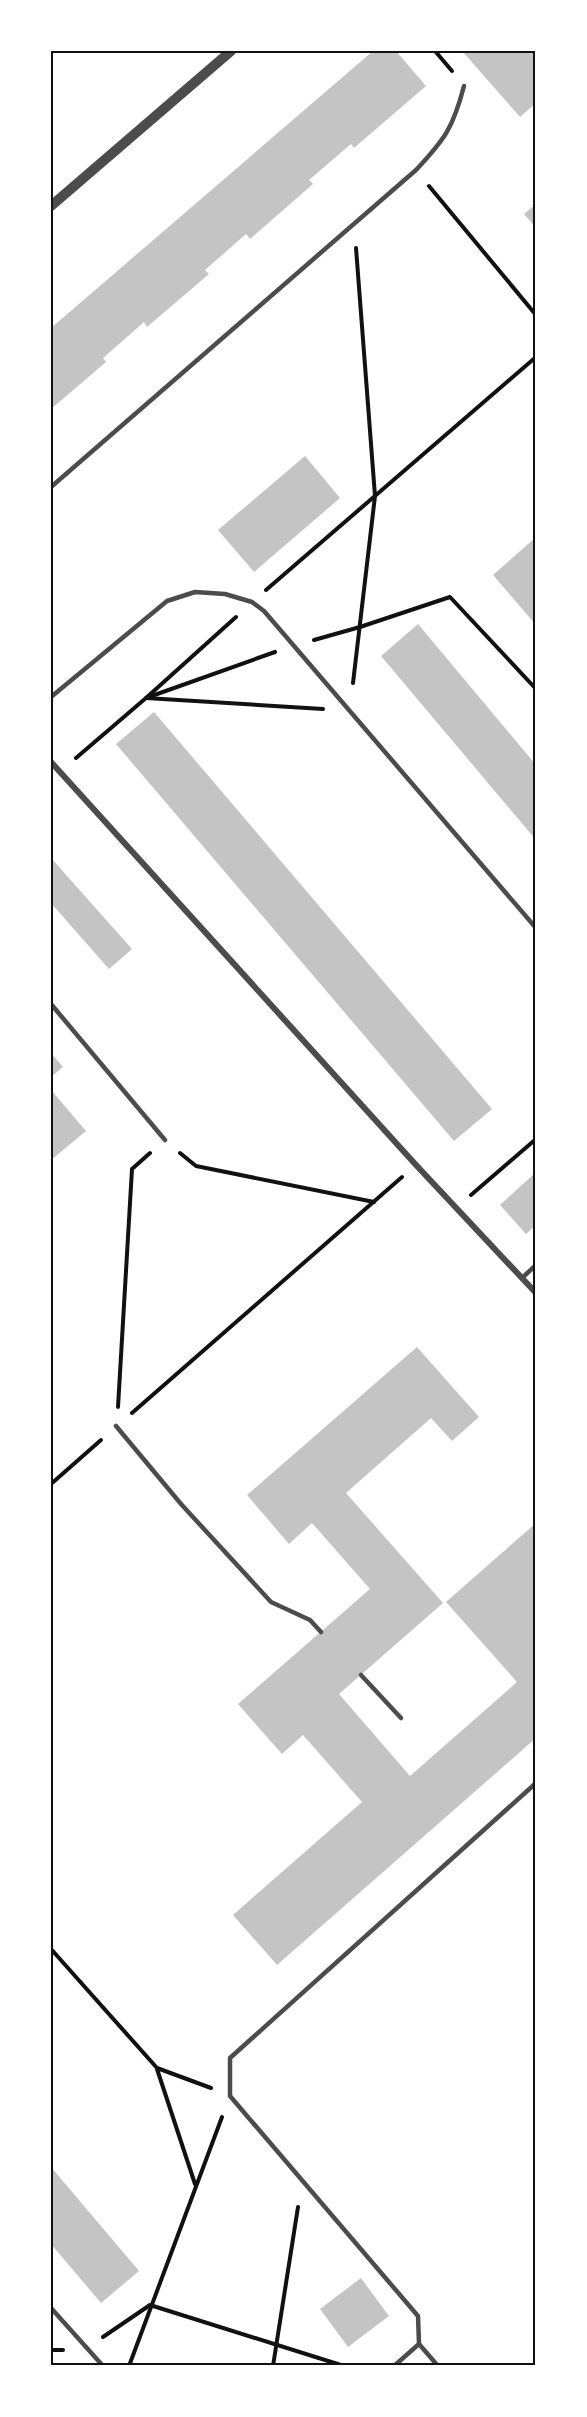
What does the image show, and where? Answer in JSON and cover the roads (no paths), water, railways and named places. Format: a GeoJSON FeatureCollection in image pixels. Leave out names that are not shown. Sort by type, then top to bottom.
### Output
{"type":"FeatureCollection","features":[{"type":"Feature","properties":{"kind":"street"},"geometry":{"type":"LineString","coordinates":[[51,206],[231,51]]}},
{"type":"Feature","properties":{"kind":"street"},"geometry":{"type":"LineString","coordinates":[[51,762],[416,1165],[457,1206],[536,1293]]}},
{"type":"Feature","properties":{"kind":"lane"},"geometry":{"type":"LineString","coordinates":[[51,487],[416,170],[443,141],[457,114],[464,86]]}},
{"type":"Feature","properties":{"kind":"lane"},"geometry":{"type":"LineString","coordinates":[[51,696],[167,601],[195,592],[225,594],[252,602],[264,611],[294,645],[536,928]]}},
{"type":"Feature","properties":{"kind":"lane"},"geometry":{"type":"LineString","coordinates":[[51,1004],[165,1140]]}},
{"type":"Feature","properties":{"kind":"lane"},"geometry":{"type":"LineString","coordinates":[[522,1278],[536,1265]]}},
{"type":"Feature","properties":{"kind":"lane"},"geometry":{"type":"LineString","coordinates":[[116,1426],[181,1504],[271,1602],[310,1620],[321,1632]]}},
{"type":"Feature","properties":{"kind":"lane"},"geometry":{"type":"LineString","coordinates":[[361,1675],[401,1718]]}},
{"type":"Feature","properties":{"kind":"lane"},"geometry":{"type":"LineString","coordinates":[[438,2366],[419,2344],[418,2316],[230,2096],[230,2058],[536,1783]]}},
{"type":"Feature","properties":{"kind":"lane"},"geometry":{"type":"LineString","coordinates":[[51,2308],[103,2366]]}},
{"type":"Feature","properties":{"kind":"lane"},"geometry":{"type":"LineString","coordinates":[[394,2366],[419,2344]]}}]}
